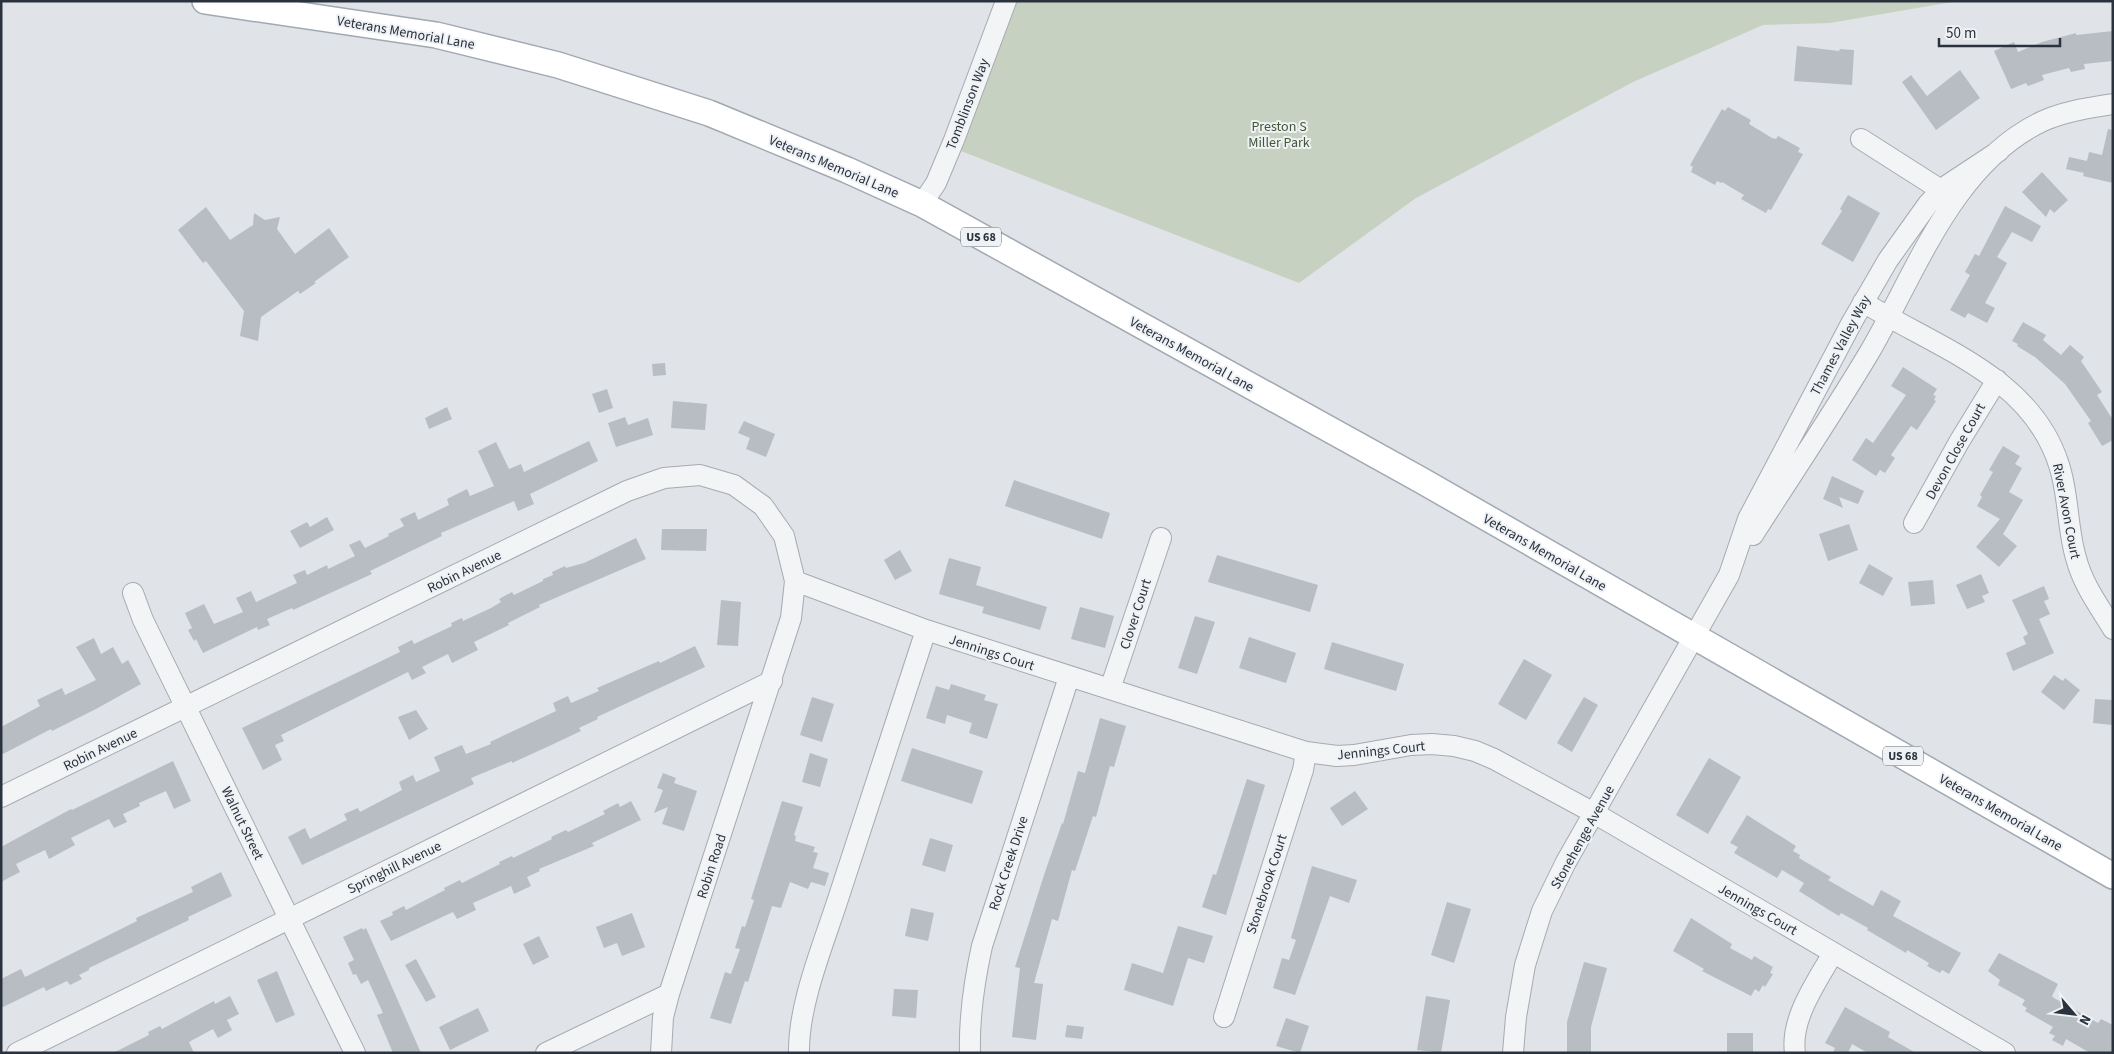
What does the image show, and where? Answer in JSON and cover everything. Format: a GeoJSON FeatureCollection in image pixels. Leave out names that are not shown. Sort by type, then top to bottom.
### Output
{"type":"FeatureCollection","features":[{"type":"Feature","properties":{"kind":"main road","name":"Veterans Memorial Lane"},"geometry":{"type":"LineString","coordinates":[[205,1],[436,35],[558,65],[709,113],[847,170],[922,204],[1410,474],[2113,876]]}},
{"type":"Feature","properties":{"kind":"street","name":"Tomblinson Way"},"geometry":{"type":"LineString","coordinates":[[922,204],[936,183],[954,140],[1006,1]]}},
{"type":"Feature","properties":{"kind":"street","name":"Thames Valley Way"},"geometry":{"type":"LineString","coordinates":[[1728,575],[1748,519],[1864,302],[1898,244],[1915,220],[1942,190],[2028,130],[2055,117],[2077,110],[2113,104]]}},
{"type":"Feature","properties":{"kind":"street"},"geometry":{"type":"LineString","coordinates":[[1861,139],[1942,190]]}},
{"type":"Feature","properties":{"kind":"street","name":"Thames Valley Way"},"geometry":{"type":"LineString","coordinates":[[1694,637],[1728,575],[1889,318],[1944,216],[1975,174],[1999,151]]}},
{"type":"Feature","properties":{"kind":"street","name":"River Avon Court"},"geometry":{"type":"LineString","coordinates":[[1864,302],[1997,380],[2022,402],[2034,416],[2053,448],[2064,486],[2072,542],[2080,573],[2086,587],[2113,629]]}},
{"type":"Feature","properties":{"kind":"street","name":"Devon Close Court"},"geometry":{"type":"LineString","coordinates":[[1914,523],[1997,380]]}},
{"type":"Feature","properties":{"kind":"street","name":"Robin Avenue"},"geometry":{"type":"LineString","coordinates":[[1,797],[618,496],[664,478],[700,475],[734,485],[763,506],[784,536],[795,581],[791,618],[772,681]]}},
{"type":"Feature","properties":{"kind":"street","name":"Clover Court"},"geometry":{"type":"LineString","coordinates":[[1110,690],[1161,538]]}},
{"type":"Feature","properties":{"kind":"street","name":"Jennings Court"},"geometry":{"type":"LineString","coordinates":[[795,581],[926,630],[1306,752],[1337,756],[1354,755],[1411,745],[1432,744],[1454,746],[1475,751],[1494,759],[1594,813],[2004,1053]]}},
{"type":"Feature","properties":{"kind":"street","name":"Walnut Street"},"geometry":{"type":"LineString","coordinates":[[133,593],[143,620],[355,1053]]}},
{"type":"Feature","properties":{"kind":"street"},"geometry":{"type":"LineString","coordinates":[[799,1053],[802,1017],[816,969],[926,630]]}},
{"type":"Feature","properties":{"kind":"street","name":"Stonehenge Avenue"},"geometry":{"type":"LineString","coordinates":[[1513,1053],[1516,1017],[1525,964],[1542,912],[1566,862],[1694,637]]}},
{"type":"Feature","properties":{"kind":"street","name":"Rock Creek Drive"},"geometry":{"type":"LineString","coordinates":[[970,1053],[973,988],[982,946],[1070,677]]}},
{"type":"Feature","properties":{"kind":"street","name":"Springhill Avenue"},"geometry":{"type":"LineString","coordinates":[[16,1053],[772,681]]}},
{"type":"Feature","properties":{"kind":"street","name":"Robin Road"},"geometry":{"type":"LineString","coordinates":[[661,1053],[663,1017],[669,994],[772,681]]}},
{"type":"Feature","properties":{"kind":"street","name":"Stonebrook Court"},"geometry":{"type":"LineString","coordinates":[[1224,1017],[1303,770],[1306,752]]}},
{"type":"Feature","properties":{"kind":"street"},"geometry":{"type":"LineString","coordinates":[[1795,1053],[1794,1042],[1802,1010],[1833,953]]}},
{"type":"Feature","properties":{"kind":"street"},"geometry":{"type":"LineString","coordinates":[[546,1053],[669,994]]}},
{"type":"Feature","properties":{"kind":"green space","name":"Preston S Miller Park"},"geometry":{"type":"Polygon","coordinates":[[[1014,1],[1958,1],[1830,23],[1763,25],[1633,82],[1416,198],[1299,283],[961,151],[1014,1]]]}},
{"type":"Feature","properties":{"kind":"building"},"geometry":{"type":"Polygon","coordinates":[[[2113,31],[2113,61],[2084,64],[2085,69],[2071,72],[2069,68],[2042,75],[2044,80],[2028,86],[2026,83],[2011,89],[1994,51],[2014,42],[2018,52],[2042,42],[2076,33],[2076,35],[2113,31]]]}},
{"type":"Feature","properties":{"kind":"building"},"geometry":{"type":"Polygon","coordinates":[[[1797,46],[1839,51],[1840,49],[1854,50],[1852,85],[1794,81],[1797,46]]]}},
{"type":"Feature","properties":{"kind":"building"},"geometry":{"type":"Polygon","coordinates":[[[1960,70],[1980,98],[1936,130],[1902,82],[1911,75],[1927,96],[1960,70]]]}},
{"type":"Feature","properties":{"kind":"building"},"geometry":{"type":"Polygon","coordinates":[[[1728,107],[1751,120],[1749,124],[1772,138],[1776,139],[1778,136],[1800,148],[1798,152],[1803,154],[1771,210],[1768,209],[1766,213],[1741,199],[1744,195],[1722,182],[1717,181],[1715,185],[1691,172],[1693,167],[1690,165],[1722,109],[1725,111],[1728,107]]]}},
{"type":"Feature","properties":{"kind":"building"},"geometry":{"type":"Polygon","coordinates":[[[2108,129],[2113,130],[2113,183],[2083,176],[2084,173],[2066,169],[2069,157],[2087,161],[2089,152],[2102,155],[2108,129]]]}},
{"type":"Feature","properties":{"kind":"building"},"geometry":{"type":"Polygon","coordinates":[[[2042,172],[2068,200],[2054,213],[2050,209],[2046,217],[2022,192],[2042,172]]]}},
{"type":"Feature","properties":{"kind":"building"},"geometry":{"type":"Polygon","coordinates":[[[1848,195],[1880,213],[1853,262],[1821,244],[1842,211],[1840,209],[1848,195]]]}},
{"type":"Feature","properties":{"kind":"building"},"geometry":{"type":"Polygon","coordinates":[[[2005,206],[2041,226],[2032,242],[2012,232],[1997,257],[2007,263],[1985,303],[1995,308],[1987,323],[1968,313],[1965,318],[1950,310],[1970,275],[1965,272],[1975,254],[1979,256],[2005,206]]]}},
{"type":"Feature","properties":{"kind":"building"},"geometry":{"type":"Polygon","coordinates":[[[206,207],[230,240],[253,225],[254,213],[265,220],[280,217],[277,229],[295,254],[329,228],[349,257],[300,294],[298,291],[261,317],[258,341],[240,336],[244,311],[206,261],[203,263],[178,230],[206,207]]]}},
{"type":"Feature","properties":{"kind":"building"},"geometry":{"type":"Polygon","coordinates":[[[2023,322],[2046,335],[2043,340],[2061,355],[2070,345],[2084,357],[2081,361],[2102,392],[2097,395],[2113,420],[2113,440],[2102,446],[2088,423],[2091,421],[2065,384],[2035,357],[2012,341],[2023,322]]]}},
{"type":"Feature","properties":{"kind":"building"},"geometry":{"type":"Polygon","coordinates":[[[665,363],[666,375],[653,376],[652,364],[665,363]]]}},
{"type":"Feature","properties":{"kind":"building"},"geometry":{"type":"Polygon","coordinates":[[[1903,367],[1937,389],[1933,395],[1936,396],[1934,400],[1936,401],[1917,430],[1911,426],[1891,455],[1895,458],[1885,473],[1880,470],[1876,476],[1852,460],[1866,438],[1873,443],[1906,395],[1891,386],[1903,367]]]}},
{"type":"Feature","properties":{"kind":"building"},"geometry":{"type":"Polygon","coordinates":[[[607,389],[613,408],[599,413],[592,394],[607,389]]]}},
{"type":"Feature","properties":{"kind":"building"},"geometry":{"type":"Polygon","coordinates":[[[673,401],[707,404],[705,430],[671,428],[673,401]]]}},
{"type":"Feature","properties":{"kind":"building"},"geometry":{"type":"Polygon","coordinates":[[[447,407],[452,419],[429,429],[425,418],[447,407]]]}},
{"type":"Feature","properties":{"kind":"building"},"geometry":{"type":"Polygon","coordinates":[[[625,417],[628,425],[648,418],[653,435],[616,447],[608,423],[625,417]]]}},
{"type":"Feature","properties":{"kind":"building"},"geometry":{"type":"Polygon","coordinates":[[[744,421],[775,434],[766,457],[746,449],[750,438],[738,433],[744,421]]]}},
{"type":"Feature","properties":{"kind":"building"},"geometry":{"type":"Polygon","coordinates":[[[589,441],[598,461],[530,494],[534,504],[518,511],[514,501],[441,533],[442,536],[370,571],[372,574],[293,610],[292,608],[267,619],[270,625],[258,630],[257,627],[203,653],[196,639],[194,641],[188,630],[192,628],[185,613],[204,604],[214,624],[243,612],[236,598],[251,591],[256,602],[297,583],[293,575],[305,570],[307,575],[327,565],[328,569],[355,556],[349,545],[360,540],[365,548],[389,536],[388,534],[404,526],[400,519],[415,512],[418,520],[449,505],[447,499],[467,489],[470,496],[494,486],[478,451],[496,442],[509,469],[521,464],[524,472],[589,441]]]}},
{"type":"Feature","properties":{"kind":"building"},"geometry":{"type":"Polygon","coordinates":[[[2003,446],[2020,456],[2015,464],[2022,468],[2009,492],[2023,500],[2003,534],[2017,546],[1999,567],[1976,547],[2000,519],[1977,506],[1982,497],[1980,495],[1993,472],[1989,470],[2003,446]]]}},
{"type":"Feature","properties":{"kind":"building"},"geometry":{"type":"Polygon","coordinates":[[[1832,476],[1864,491],[1858,504],[1839,497],[1843,508],[1823,499],[1832,476]]]}},
{"type":"Feature","properties":{"kind":"building"},"geometry":{"type":"Polygon","coordinates":[[[1014,480],[1110,513],[1102,539],[1005,506],[1014,480]]]}},
{"type":"Feature","properties":{"kind":"building"},"geometry":{"type":"Polygon","coordinates":[[[327,517],[334,530],[300,548],[290,531],[307,522],[310,527],[327,517]]]}},
{"type":"Feature","properties":{"kind":"building"},"geometry":{"type":"Polygon","coordinates":[[[1849,524],[1858,550],[1828,561],[1819,534],[1849,524]]]}},
{"type":"Feature","properties":{"kind":"building"},"geometry":{"type":"Polygon","coordinates":[[[662,529],[707,529],[706,551],[661,550],[662,529]]]}},
{"type":"Feature","properties":{"kind":"building"},"geometry":{"type":"Polygon","coordinates":[[[636,538],[646,559],[539,605],[540,607],[508,623],[509,625],[474,642],[478,650],[452,663],[448,654],[422,667],[426,673],[412,680],[408,672],[281,735],[284,741],[275,745],[282,760],[263,770],[242,728],[400,652],[398,647],[412,640],[414,644],[452,626],[451,623],[462,618],[463,621],[491,608],[501,602],[499,599],[512,592],[514,595],[543,581],[543,579],[553,575],[552,572],[565,566],[566,568],[584,563],[636,538]]]}},
{"type":"Feature","properties":{"kind":"building"},"geometry":{"type":"Polygon","coordinates":[[[900,550],[912,571],[895,580],[884,560],[900,550]]]}},
{"type":"Feature","properties":{"kind":"building"},"geometry":{"type":"Polygon","coordinates":[[[1217,555],[1318,585],[1310,612],[1208,582],[1217,555]]]}},
{"type":"Feature","properties":{"kind":"building"},"geometry":{"type":"Polygon","coordinates":[[[949,558],[981,567],[976,585],[1047,607],[1040,630],[982,613],[984,607],[939,594],[949,558]]]}},
{"type":"Feature","properties":{"kind":"building"},"geometry":{"type":"Polygon","coordinates":[[[1869,564],[1893,578],[1883,596],[1859,583],[1869,564]]]}},
{"type":"Feature","properties":{"kind":"building"},"geometry":{"type":"Polygon","coordinates":[[[1981,574],[1989,593],[1982,596],[1985,602],[1967,609],[1956,585],[1981,574]]]}},
{"type":"Feature","properties":{"kind":"building"},"geometry":{"type":"Polygon","coordinates":[[[1933,580],[1935,604],[1911,606],[1908,582],[1933,580]]]}},
{"type":"Feature","properties":{"kind":"building"},"geometry":{"type":"Polygon","coordinates":[[[2044,586],[2049,599],[2044,601],[2050,614],[2039,619],[2054,653],[2013,671],[2006,653],[2026,644],[2023,637],[2028,634],[2012,600],[2044,586]]]}},
{"type":"Feature","properties":{"kind":"building"},"geometry":{"type":"Polygon","coordinates":[[[721,600],[741,602],[738,646],[717,645],[721,600]]]}},
{"type":"Feature","properties":{"kind":"building"},"geometry":{"type":"Polygon","coordinates":[[[1080,607],[1114,616],[1105,648],[1071,639],[1080,607]]]}},
{"type":"Feature","properties":{"kind":"building"},"geometry":{"type":"Polygon","coordinates":[[[1195,616],[1215,622],[1197,674],[1178,668],[1195,616]]]}},
{"type":"Feature","properties":{"kind":"building"},"geometry":{"type":"Polygon","coordinates":[[[1249,637],[1296,653],[1286,683],[1239,668],[1249,637]]]}},
{"type":"Feature","properties":{"kind":"building"},"geometry":{"type":"Polygon","coordinates":[[[94,638],[101,654],[113,647],[122,664],[128,660],[141,684],[96,709],[52,731],[51,729],[1,755],[1,727],[40,706],[37,700],[62,688],[65,695],[96,680],[76,647],[94,638]]]}},
{"type":"Feature","properties":{"kind":"building"},"geometry":{"type":"Polygon","coordinates":[[[1332,642],[1404,664],[1396,691],[1324,669],[1332,642]]]}},
{"type":"Feature","properties":{"kind":"building"},"geometry":{"type":"Polygon","coordinates":[[[695,646],[705,667],[597,717],[598,719],[579,728],[581,731],[512,763],[512,761],[471,778],[474,784],[302,865],[288,837],[305,828],[310,839],[347,820],[344,814],[358,808],[360,812],[402,790],[399,782],[413,775],[416,782],[440,771],[434,757],[462,745],[466,754],[491,744],[490,742],[556,711],[553,703],[568,696],[571,703],[599,691],[597,688],[659,661],[660,663],[695,646]]]}},
{"type":"Feature","properties":{"kind":"building"},"geometry":{"type":"Polygon","coordinates":[[[1524,659],[1552,675],[1526,720],[1498,704],[1524,659]]]}},
{"type":"Feature","properties":{"kind":"building"},"geometry":{"type":"Polygon","coordinates":[[[2054,675],[2063,681],[2065,678],[2080,690],[2064,710],[2041,692],[2054,675]]]}},
{"type":"Feature","properties":{"kind":"building"},"geometry":{"type":"Polygon","coordinates":[[[951,684],[986,695],[984,700],[998,704],[987,739],[969,733],[972,723],[947,715],[945,724],[926,718],[936,686],[949,690],[951,684]]]}},
{"type":"Feature","properties":{"kind":"building"},"geometry":{"type":"Polygon","coordinates":[[[812,697],[834,704],[822,742],[800,735],[812,697]]]}},
{"type":"Feature","properties":{"kind":"building"},"geometry":{"type":"Polygon","coordinates":[[[1584,697],[1598,705],[1572,752],[1557,743],[1584,697]]]}},
{"type":"Feature","properties":{"kind":"building"},"geometry":{"type":"Polygon","coordinates":[[[2095,699],[2113,700],[2113,725],[2093,723],[2095,699]]]}},
{"type":"Feature","properties":{"kind":"building"},"geometry":{"type":"Polygon","coordinates":[[[416,710],[428,729],[409,740],[398,717],[416,710]]]}},
{"type":"Feature","properties":{"kind":"building"},"geometry":{"type":"Polygon","coordinates":[[[1100,718],[1126,726],[1114,767],[1110,766],[1096,817],[1093,816],[1075,871],[1072,870],[1058,921],[1052,919],[1034,983],[1043,984],[1036,1040],[1012,1037],[1020,968],[1015,967],[1044,875],[1063,824],[1078,771],[1085,773],[1100,718]]]}},
{"type":"Feature","properties":{"kind":"building"},"geometry":{"type":"Polygon","coordinates":[[[912,748],[983,771],[972,804],[901,781],[912,748]]]}},
{"type":"Feature","properties":{"kind":"building"},"geometry":{"type":"Polygon","coordinates":[[[810,753],[828,759],[820,787],[802,782],[810,753]]]}},
{"type":"Feature","properties":{"kind":"building"},"geometry":{"type":"Polygon","coordinates":[[[1709,758],[1741,777],[1708,834],[1676,815],[1709,758]]]}},
{"type":"Feature","properties":{"kind":"building"},"geometry":{"type":"Polygon","coordinates":[[[173,761],[191,801],[174,809],[166,791],[139,803],[140,806],[123,814],[127,822],[114,828],[109,819],[71,838],[75,845],[49,859],[45,850],[16,864],[20,872],[1,882],[1,847],[71,809],[173,761]]]}},
{"type":"Feature","properties":{"kind":"building"},"geometry":{"type":"Polygon","coordinates":[[[663,773],[676,778],[674,783],[697,791],[684,831],[662,824],[668,807],[654,813],[663,790],[657,788],[663,773]]]}},
{"type":"Feature","properties":{"kind":"building"},"geometry":{"type":"Polygon","coordinates":[[[1247,779],[1265,785],[1226,915],[1202,907],[1213,874],[1216,875],[1247,779]]]}},
{"type":"Feature","properties":{"kind":"building"},"geometry":{"type":"Polygon","coordinates":[[[1355,791],[1368,809],[1342,826],[1330,808],[1355,791]]]}},
{"type":"Feature","properties":{"kind":"building"},"geometry":{"type":"Polygon","coordinates":[[[631,801],[641,820],[592,843],[594,846],[539,869],[540,871],[527,877],[531,886],[514,894],[511,886],[473,903],[476,910],[457,919],[453,912],[391,941],[380,921],[393,915],[392,912],[404,906],[406,910],[460,880],[462,883],[500,864],[499,862],[512,856],[513,858],[552,839],[551,837],[566,830],[568,832],[605,814],[603,811],[618,803],[620,807],[631,801]]]}},
{"type":"Feature","properties":{"kind":"building"},"geometry":{"type":"Polygon","coordinates":[[[782,801],[803,807],[794,835],[796,836],[795,841],[815,847],[813,852],[818,853],[813,868],[829,873],[825,886],[811,882],[808,889],[790,882],[781,908],[772,906],[748,982],[745,981],[731,1024],[710,1018],[725,972],[731,974],[740,949],[735,948],[742,926],[745,927],[754,900],[751,899],[782,801]]]}},
{"type":"Feature","properties":{"kind":"building"},"geometry":{"type":"Polygon","coordinates":[[[1747,815],[1796,846],[1793,851],[1800,855],[1799,858],[1831,877],[1828,880],[1873,906],[1881,890],[1901,901],[1893,916],[1961,953],[1949,974],[1942,970],[1940,973],[1927,966],[1929,963],[1907,950],[1906,953],[1867,930],[1868,928],[1841,913],[1839,916],[1829,910],[1799,891],[1804,883],[1782,870],[1777,878],[1734,853],[1738,847],[1730,843],[1747,815]]]}},
{"type":"Feature","properties":{"kind":"building"},"geometry":{"type":"Polygon","coordinates":[[[930,838],[953,845],[945,872],[922,865],[930,838]]]}},
{"type":"Feature","properties":{"kind":"building"},"geometry":{"type":"Polygon","coordinates":[[[1312,866],[1357,880],[1349,903],[1330,896],[1295,995],[1273,988],[1282,958],[1289,960],[1296,940],[1291,938],[1312,866]]]}},
{"type":"Feature","properties":{"kind":"building"},"geometry":{"type":"Polygon","coordinates":[[[221,872],[232,896],[188,917],[189,920],[89,968],[89,970],[79,975],[82,979],[70,985],[67,981],[46,991],[44,987],[1,1008],[1,979],[21,969],[25,977],[137,921],[136,918],[193,892],[191,887],[221,872]]]}},
{"type":"Feature","properties":{"kind":"building"},"geometry":{"type":"Polygon","coordinates":[[[1447,902],[1471,909],[1454,963],[1431,955],[1447,902]]]}},
{"type":"Feature","properties":{"kind":"building"},"geometry":{"type":"Polygon","coordinates":[[[911,908],[934,913],[928,941],[905,936],[911,908]]]}},
{"type":"Feature","properties":{"kind":"building"},"geometry":{"type":"Polygon","coordinates":[[[632,913],[645,947],[622,956],[617,943],[604,948],[596,927],[632,913]]]}},
{"type":"Feature","properties":{"kind":"building"},"geometry":{"type":"Polygon","coordinates":[[[1691,918],[1732,944],[1730,948],[1752,960],[1754,956],[1773,967],[1770,973],[1773,974],[1765,987],[1763,985],[1759,992],[1755,989],[1751,996],[1702,971],[1704,969],[1673,951],[1691,918]]]}},
{"type":"Feature","properties":{"kind":"building"},"geometry":{"type":"Polygon","coordinates":[[[1178,926],[1213,936],[1204,963],[1188,958],[1173,1006],[1124,990],[1132,963],[1163,973],[1178,926]]]}},
{"type":"Feature","properties":{"kind":"building"},"geometry":{"type":"Polygon","coordinates":[[[362,928],[363,930],[366,928],[421,1053],[393,1053],[377,1015],[383,1013],[368,980],[361,984],[356,974],[353,975],[348,963],[354,960],[343,937],[362,928]]]}},
{"type":"Feature","properties":{"kind":"building"},"geometry":{"type":"Polygon","coordinates":[[[539,936],[549,957],[533,965],[523,944],[539,936]]]}},
{"type":"Feature","properties":{"kind":"building"},"geometry":{"type":"Polygon","coordinates":[[[1999,953],[2058,984],[2052,996],[2054,998],[2098,1023],[2101,1019],[2113,1025],[2113,1053],[2090,1053],[2066,1039],[2063,1046],[2052,1040],[2055,1036],[2049,1033],[2053,1027],[2025,1011],[2027,1008],[2022,1005],[2025,1000],[1998,985],[2000,980],[1988,971],[1999,953]]]}},
{"type":"Feature","properties":{"kind":"building"},"geometry":{"type":"Polygon","coordinates":[[[416,959],[436,997],[426,1002],[405,965],[416,959]]]}},
{"type":"Feature","properties":{"kind":"building"},"geometry":{"type":"Polygon","coordinates":[[[1584,962],[1607,968],[1591,1027],[1591,1053],[1567,1053],[1567,1022],[1584,962]]]}},
{"type":"Feature","properties":{"kind":"building"},"geometry":{"type":"Polygon","coordinates":[[[277,971],[295,1015],[276,1023],[257,980],[277,971]]]}},
{"type":"Feature","properties":{"kind":"building"},"geometry":{"type":"Polygon","coordinates":[[[894,989],[918,990],[916,1018],[892,1016],[894,989]]]}},
{"type":"Feature","properties":{"kind":"building"},"geometry":{"type":"Polygon","coordinates":[[[230,996],[239,1014],[227,1020],[232,1030],[218,1038],[213,1029],[189,1042],[194,1053],[113,1053],[149,1035],[148,1032],[160,1026],[162,1029],[214,1001],[215,1004],[230,996]]]}},
{"type":"Feature","properties":{"kind":"building"},"geometry":{"type":"Polygon","coordinates":[[[1426,996],[1450,1000],[1441,1053],[1417,1050],[1426,996]]]}},
{"type":"Feature","properties":{"kind":"building"},"geometry":{"type":"Polygon","coordinates":[[[1845,1007],[1890,1032],[1888,1037],[1916,1053],[1868,1053],[1852,1044],[1848,1053],[1833,1053],[1835,1048],[1825,1043],[1845,1007]]]}},
{"type":"Feature","properties":{"kind":"building"},"geometry":{"type":"Polygon","coordinates":[[[478,1008],[489,1031],[450,1050],[439,1027],[478,1008]]]}},
{"type":"Feature","properties":{"kind":"building"},"geometry":{"type":"Polygon","coordinates":[[[1286,1018],[1309,1026],[1300,1053],[1276,1046],[1286,1018]]]}},
{"type":"Feature","properties":{"kind":"building"},"geometry":{"type":"Polygon","coordinates":[[[1067,1025],[1084,1027],[1082,1039],[1065,1037],[1067,1025]]]}},
{"type":"Feature","properties":{"kind":"building"},"geometry":{"type":"Polygon","coordinates":[[[1727,1033],[1753,1033],[1753,1053],[1727,1053],[1727,1033]]]}}]}
